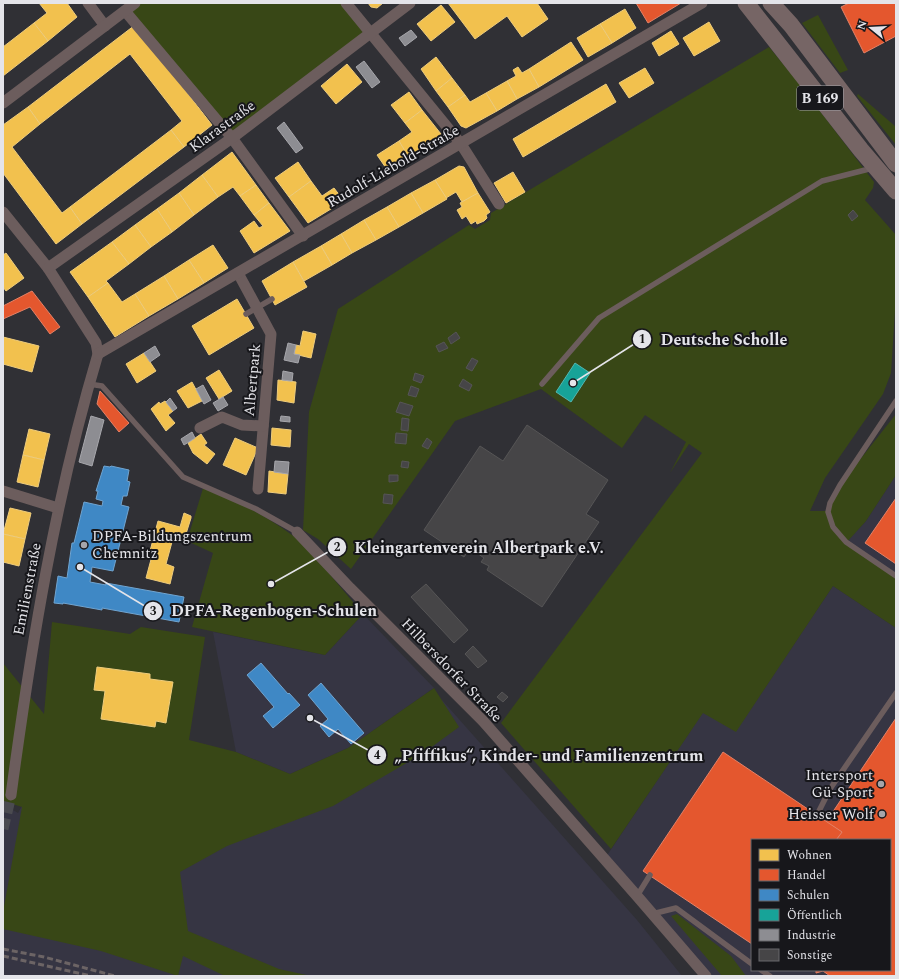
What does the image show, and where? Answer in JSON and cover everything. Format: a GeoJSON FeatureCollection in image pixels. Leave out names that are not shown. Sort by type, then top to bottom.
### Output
{"type":"FeatureCollection","features":[{"type":"Feature","properties":{"kind":"main road","name":"B 169"},"geometry":{"type":"LineString","coordinates":[[746,3],[896,192]]}},
{"type":"Feature","properties":{"kind":"main road","name":"B 169"},"geometry":{"type":"LineString","coordinates":[[771,3],[791,25],[896,164]]}},
{"type":"Feature","properties":{"kind":"street"},"geometry":{"type":"LineString","coordinates":[[88,3],[105,26]]}},
{"type":"Feature","properties":{"kind":"street"},"geometry":{"type":"LineString","coordinates":[[3,104],[135,3]]}},
{"type":"Feature","properties":{"kind":"street"},"geometry":{"type":"LineString","coordinates":[[346,3],[462,144],[500,204]]}},
{"type":"Feature","properties":{"kind":"street","name":"Klarastraße"},"geometry":{"type":"LineString","coordinates":[[48,268],[232,138],[410,3]]}},
{"type":"Feature","properties":{"kind":"street","name":"Rudolf-Liebold-Straße"},"geometry":{"type":"LineString","coordinates":[[98,354],[462,144],[702,3]]}},
{"type":"Feature","properties":{"kind":"street"},"geometry":{"type":"LineString","coordinates":[[125,10],[232,138],[303,236]]}},
{"type":"Feature","properties":{"kind":"street"},"geometry":{"type":"LineString","coordinates":[[3,212],[48,268],[96,343],[98,354]]}},
{"type":"Feature","properties":{"kind":"street","name":"Albertpark"},"geometry":{"type":"LineString","coordinates":[[238,273],[271,334],[258,489]]}},
{"type":"Feature","properties":{"kind":"street","name":"Emilienstraße"},"geometry":{"type":"LineString","coordinates":[[11,795],[26,681],[58,508],[98,354]]}},
{"type":"Feature","properties":{"kind":"street","name":"Albertpark"},"geometry":{"type":"LineString","coordinates":[[200,428],[222,417],[242,425],[263,426]]}},
{"type":"Feature","properties":{"kind":"street"},"geometry":{"type":"LineString","coordinates":[[3,491],[58,508]]}},
{"type":"Feature","properties":{"kind":"street","name":"Hilbersdorfer Straße"},"geometry":{"type":"LineString","coordinates":[[297,532],[350,588],[483,721],[706,976]]}},
{"type":"Feature","properties":{"kind":"lane"},"geometry":{"type":"LineString","coordinates":[[542,384],[599,318],[822,181],[876,168]]}},
{"type":"Feature","properties":{"kind":"lane"},"geometry":{"type":"LineString","coordinates":[[246,314],[272,299]]}},
{"type":"Feature","properties":{"kind":"lane","name":"Hilbersdorfer Straße"},"geometry":{"type":"LineString","coordinates":[[89,384],[102,386],[183,477],[256,509],[297,532]]}},
{"type":"Feature","properties":{"kind":"lane"},"geometry":{"type":"LineString","coordinates":[[896,401],[840,485],[830,503],[828,512],[833,527],[846,542],[896,576]]}},
{"type":"Feature","properties":{"kind":"lane"},"geometry":{"type":"LineString","coordinates":[[817,815],[830,789],[896,693]]}},
{"type":"Feature","properties":{"kind":"lane"},"geometry":{"type":"LineString","coordinates":[[637,896],[650,875]]}},
{"type":"Feature","properties":{"kind":"lane"},"geometry":{"type":"LineString","coordinates":[[652,914],[676,908],[751,963]]}},
{"type":"Feature","properties":{"kind":"shaded area"},"geometry":{"type":"Polygon","coordinates":[[[896,475],[896,576],[846,542],[866,521],[896,475]]]}},
{"type":"Feature","properties":{"kind":"shaded area"},"geometry":{"type":"Polygon","coordinates":[[[833,586],[896,628],[896,976],[707,976],[606,857],[703,712],[736,731],[833,586]]]}},
{"type":"Feature","properties":{"kind":"shaded area"},"geometry":{"type":"Polygon","coordinates":[[[363,614],[434,688],[348,748],[290,774],[236,752],[213,632],[325,655],[363,614]]]}},
{"type":"Feature","properties":{"kind":"shaded area"},"geometry":{"type":"Polygon","coordinates":[[[442,700],[637,920],[682,976],[3,976],[3,804],[18,813],[22,806],[221,821],[442,700]]]}},
{"type":"Feature","properties":{"kind":"green space"},"geometry":{"type":"Polygon","coordinates":[[[140,3],[342,3],[366,31],[232,134],[130,11],[140,3]]]}},
{"type":"Feature","properties":{"kind":"green space"},"geometry":{"type":"Polygon","coordinates":[[[818,15],[848,70],[840,73],[802,23],[818,15]]]}},
{"type":"Feature","properties":{"kind":"green space"},"geometry":{"type":"Polygon","coordinates":[[[769,47],[797,81],[874,182],[873,188],[865,200],[896,235],[896,295],[891,373],[883,394],[825,478],[810,511],[828,511],[840,485],[896,414],[896,475],[866,521],[847,542],[896,576],[896,628],[833,586],[736,732],[703,713],[611,849],[501,723],[702,453],[689,444],[670,473],[686,442],[645,415],[622,448],[541,389],[455,421],[351,569],[318,539],[303,530],[309,412],[338,309],[469,225],[475,229],[490,220],[491,213],[769,47]]]}},
{"type":"Feature","properties":{"kind":"green space"},"geometry":{"type":"Polygon","coordinates":[[[858,94],[896,127],[896,145],[857,96],[858,94]]]}},
{"type":"Feature","properties":{"kind":"green space"},"geometry":{"type":"Polygon","coordinates":[[[204,485],[270,520],[306,546],[363,614],[325,655],[192,627],[213,553],[187,541],[204,485]]]}},
{"type":"Feature","properties":{"kind":"green space"},"geometry":{"type":"Polygon","coordinates":[[[52,622],[130,634],[141,627],[205,637],[189,740],[236,752],[290,774],[348,748],[434,688],[459,727],[422,754],[333,806],[227,846],[180,872],[188,931],[279,969],[311,976],[225,976],[183,956],[178,976],[101,951],[3,929],[3,912],[22,807],[3,801],[3,663],[44,714],[52,622]]]}},
{"type":"Feature","properties":{"kind":"green space"},"geometry":{"type":"Polygon","coordinates":[[[677,914],[731,956],[746,976],[722,976],[671,916],[677,914]]]}},
{"type":"Feature","properties":{"kind":"building: Wohnen"},"geometry":{"type":"Polygon","coordinates":[[[39,3],[67,3],[77,17],[48,41],[34,23],[47,13],[39,3]]]}},
{"type":"Feature","properties":{"kind":"building: Wohnen"},"geometry":{"type":"Polygon","coordinates":[[[368,3],[383,3],[377,8],[371,7],[368,3]]]}},
{"type":"Feature","properties":{"kind":"building: Wohnen"},"geometry":{"type":"Polygon","coordinates":[[[448,3],[537,3],[548,19],[522,37],[507,16],[475,39],[448,3]]]}},
{"type":"Feature","properties":{"kind":"building: Wohnen"},"geometry":{"type":"Polygon","coordinates":[[[441,5],[455,22],[431,41],[417,24],[441,5]]]}},
{"type":"Feature","properties":{"kind":"building: Wohnen"},"geometry":{"type":"Polygon","coordinates":[[[625,9],[636,28],[612,43],[600,24],[625,9]]]}},
{"type":"Feature","properties":{"kind":"building: Wohnen"},"geometry":{"type":"Polygon","coordinates":[[[709,22],[720,41],[694,56],[683,38],[709,22]]]}},
{"type":"Feature","properties":{"kind":"building: Wohnen"},"geometry":{"type":"Polygon","coordinates":[[[34,23],[48,41],[3,76],[3,47],[34,23]]]}},
{"type":"Feature","properties":{"kind":"building: Wohnen"},"geometry":{"type":"Polygon","coordinates":[[[600,24],[612,43],[588,57],[577,38],[600,24]]]}},
{"type":"Feature","properties":{"kind":"building: Wohnen"},"geometry":{"type":"Polygon","coordinates":[[[135,25],[212,125],[184,147],[171,130],[182,121],[130,54],[40,124],[28,107],[135,25]]]}},
{"type":"Feature","properties":{"kind":"building: Wohnen"},"geometry":{"type":"Polygon","coordinates":[[[671,31],[679,44],[659,56],[652,43],[671,31]]]}},
{"type":"Feature","properties":{"kind":"building: Wohnen"},"geometry":{"type":"Polygon","coordinates":[[[571,42],[583,60],[539,87],[529,69],[571,42]]]}},
{"type":"Feature","properties":{"kind":"building: Wohnen"},"geometry":{"type":"Polygon","coordinates":[[[436,57],[452,78],[436,91],[421,69],[436,57]]]}},
{"type":"Feature","properties":{"kind":"building: Wohnen"},"geometry":{"type":"Polygon","coordinates":[[[347,64],[362,82],[336,104],[321,86],[347,64]]]}},
{"type":"Feature","properties":{"kind":"building: Wohnen"},"geometry":{"type":"Polygon","coordinates":[[[518,67],[522,73],[529,69],[539,87],[517,99],[507,81],[516,76],[513,70],[518,67]]]}},
{"type":"Feature","properties":{"kind":"building: Wohnen"},"geometry":{"type":"Polygon","coordinates":[[[645,68],[654,83],[629,98],[619,83],[645,68]]]}},
{"type":"Feature","properties":{"kind":"building: Wohnen"},"geometry":{"type":"Polygon","coordinates":[[[452,78],[465,95],[448,107],[436,91],[452,78]]]}},
{"type":"Feature","properties":{"kind":"building: Wohnen"},"geometry":{"type":"Polygon","coordinates":[[[507,81],[517,99],[497,111],[486,93],[507,81]]]}},
{"type":"Feature","properties":{"kind":"building: Wohnen"},"geometry":{"type":"Polygon","coordinates":[[[606,84],[616,102],[523,157],[513,139],[606,84]]]}},
{"type":"Feature","properties":{"kind":"building: Wohnen"},"geometry":{"type":"Polygon","coordinates":[[[409,92],[422,110],[405,123],[391,105],[409,92]]]}},
{"type":"Feature","properties":{"kind":"building: Wohnen"},"geometry":{"type":"Polygon","coordinates":[[[486,93],[497,111],[466,128],[461,126],[448,107],[465,95],[470,102],[486,93]]]}},
{"type":"Feature","properties":{"kind":"building: Wohnen"},"geometry":{"type":"Polygon","coordinates":[[[28,107],[40,124],[12,147],[62,213],[70,207],[82,224],[56,244],[3,173],[3,125],[28,107]]]}},
{"type":"Feature","properties":{"kind":"building: Wohnen"},"geometry":{"type":"Polygon","coordinates":[[[422,110],[441,134],[440,140],[409,158],[399,141],[412,132],[405,123],[422,110]]]}},
{"type":"Feature","properties":{"kind":"building: Wohnen"},"geometry":{"type":"Polygon","coordinates":[[[171,130],[184,147],[82,224],[70,207],[171,130]]]}},
{"type":"Feature","properties":{"kind":"building: Wohnen"},"geometry":{"type":"Polygon","coordinates":[[[399,141],[409,158],[388,171],[377,155],[399,141]]]}},
{"type":"Feature","properties":{"kind":"building: Wohnen"},"geometry":{"type":"Polygon","coordinates":[[[232,152],[256,185],[240,196],[233,187],[218,197],[202,175],[232,152]]]}},
{"type":"Feature","properties":{"kind":"building: Wohnen"},"geometry":{"type":"Polygon","coordinates":[[[298,162],[311,181],[289,197],[275,178],[298,162]]]}},
{"type":"Feature","properties":{"kind":"building: Wohnen"},"geometry":{"type":"Polygon","coordinates":[[[459,166],[464,167],[478,193],[462,202],[456,192],[446,198],[435,180],[459,166]]]}},
{"type":"Feature","properties":{"kind":"building: Wohnen"},"geometry":{"type":"Polygon","coordinates":[[[513,172],[525,192],[506,203],[494,183],[513,172]]]}},
{"type":"Feature","properties":{"kind":"building: Wohnen"},"geometry":{"type":"Polygon","coordinates":[[[202,175],[218,197],[194,215],[179,193],[202,175]]]}},
{"type":"Feature","properties":{"kind":"building: Wohnen"},"geometry":{"type":"Polygon","coordinates":[[[435,180],[447,199],[423,213],[411,193],[435,180]]]}},
{"type":"Feature","properties":{"kind":"building: Wohnen"},"geometry":{"type":"Polygon","coordinates":[[[311,181],[322,196],[334,188],[344,201],[308,223],[289,197],[311,181]]]}},
{"type":"Feature","properties":{"kind":"building: Wohnen"},"geometry":{"type":"Polygon","coordinates":[[[256,185],[269,203],[254,215],[240,196],[256,185]]]}},
{"type":"Feature","properties":{"kind":"building: Wohnen"},"geometry":{"type":"Polygon","coordinates":[[[179,193],[194,215],[172,232],[157,209],[179,193]]]}},
{"type":"Feature","properties":{"kind":"building: Wohnen"},"geometry":{"type":"Polygon","coordinates":[[[411,193],[423,213],[399,227],[387,207],[411,193]]]}},
{"type":"Feature","properties":{"kind":"building: Wohnen"},"geometry":{"type":"Polygon","coordinates":[[[478,193],[490,212],[486,215],[487,218],[484,221],[477,224],[476,221],[471,224],[466,216],[462,219],[457,210],[462,207],[460,203],[478,193]]]}},
{"type":"Feature","properties":{"kind":"building: Wohnen"},"geometry":{"type":"Polygon","coordinates":[[[269,203],[290,231],[254,253],[240,231],[254,221],[259,228],[263,226],[254,215],[269,203]]]}},
{"type":"Feature","properties":{"kind":"building: Wohnen"},"geometry":{"type":"Polygon","coordinates":[[[387,207],[399,227],[376,240],[364,220],[387,207]]]}},
{"type":"Feature","properties":{"kind":"building: Wohnen"},"geometry":{"type":"Polygon","coordinates":[[[157,209],[172,232],[151,247],[135,225],[157,209]]]}},
{"type":"Feature","properties":{"kind":"building: Wohnen"},"geometry":{"type":"Polygon","coordinates":[[[364,220],[376,240],[352,253],[341,234],[364,220]]]}},
{"type":"Feature","properties":{"kind":"building: Wohnen"},"geometry":{"type":"Polygon","coordinates":[[[135,225],[151,247],[129,264],[112,242],[135,225]]]}},
{"type":"Feature","properties":{"kind":"building: Wohnen"},"geometry":{"type":"Polygon","coordinates":[[[341,234],[352,253],[332,265],[321,246],[341,234]]]}},
{"type":"Feature","properties":{"kind":"building: Wohnen"},"geometry":{"type":"Polygon","coordinates":[[[112,242],[129,264],[106,281],[108,283],[88,297],[70,272],[112,242]]]}},
{"type":"Feature","properties":{"kind":"building: Wohnen"},"geometry":{"type":"Polygon","coordinates":[[[213,245],[228,268],[204,283],[189,260],[213,245]]]}},
{"type":"Feature","properties":{"kind":"building: Wohnen"},"geometry":{"type":"Polygon","coordinates":[[[321,246],[332,265],[304,281],[293,262],[321,246]]]}},
{"type":"Feature","properties":{"kind":"building: Wohnen"},"geometry":{"type":"Polygon","coordinates":[[[6,253],[24,278],[6,291],[3,287],[3,255],[6,253]]]}},
{"type":"Feature","properties":{"kind":"building: Wohnen"},"geometry":{"type":"Polygon","coordinates":[[[189,260],[204,283],[178,299],[164,276],[189,260]]]}},
{"type":"Feature","properties":{"kind":"building: Wohnen"},"geometry":{"type":"Polygon","coordinates":[[[293,262],[307,287],[275,305],[262,281],[293,262]]]}},
{"type":"Feature","properties":{"kind":"building: Wohnen"},"geometry":{"type":"Polygon","coordinates":[[[164,276],[178,299],[149,316],[135,294],[164,276]]]}},
{"type":"Feature","properties":{"kind":"building: Wohnen"},"geometry":{"type":"Polygon","coordinates":[[[108,283],[122,302],[135,294],[149,316],[115,337],[88,297],[108,283]]]}},
{"type":"Feature","properties":{"kind":"building: Wohnen"},"geometry":{"type":"Polygon","coordinates":[[[237,299],[254,328],[209,355],[192,326],[237,299]]]}},
{"type":"Feature","properties":{"kind":"building: Wohnen"},"geometry":{"type":"Polygon","coordinates":[[[303,331],[316,334],[311,358],[294,354],[296,345],[300,346],[303,331]]]}},
{"type":"Feature","properties":{"kind":"building: Wohnen"},"geometry":{"type":"Polygon","coordinates":[[[3,337],[39,346],[32,372],[3,364],[3,337]]]}},
{"type":"Feature","properties":{"kind":"building: Wohnen"},"geometry":{"type":"Polygon","coordinates":[[[144,353],[156,371],[137,383],[126,364],[144,353]]]}},
{"type":"Feature","properties":{"kind":"building: Wohnen"},"geometry":{"type":"Polygon","coordinates":[[[219,370],[232,391],[219,399],[206,378],[219,370]]]}},
{"type":"Feature","properties":{"kind":"building: Wohnen"},"geometry":{"type":"Polygon","coordinates":[[[278,380],[296,382],[294,403],[277,400],[278,380]]]}},
{"type":"Feature","properties":{"kind":"building: Wohnen"},"geometry":{"type":"Polygon","coordinates":[[[192,382],[202,401],[188,408],[177,391],[192,382]]]}},
{"type":"Feature","properties":{"kind":"building: Wohnen"},"geometry":{"type":"Polygon","coordinates":[[[165,401],[173,411],[168,415],[175,423],[166,431],[151,409],[159,402],[160,404],[165,401]]]}},
{"type":"Feature","properties":{"kind":"building: Wohnen"},"geometry":{"type":"Polygon","coordinates":[[[272,428],[291,430],[290,447],[271,445],[272,428]]]}},
{"type":"Feature","properties":{"kind":"building: Wohnen"},"geometry":{"type":"Polygon","coordinates":[[[29,429],[50,434],[44,460],[23,455],[29,429]]]}},
{"type":"Feature","properties":{"kind":"building: Wohnen"},"geometry":{"type":"Polygon","coordinates":[[[201,434],[207,443],[204,445],[215,454],[207,464],[193,453],[188,443],[201,434]]]}},
{"type":"Feature","properties":{"kind":"building: Wohnen"},"geometry":{"type":"Polygon","coordinates":[[[235,438],[258,448],[246,475],[223,465],[235,438]]]}},
{"type":"Feature","properties":{"kind":"building: Wohnen"},"geometry":{"type":"Polygon","coordinates":[[[23,455],[44,460],[38,487],[17,482],[23,455]]]}},
{"type":"Feature","properties":{"kind":"building: Wohnen"},"geometry":{"type":"Polygon","coordinates":[[[269,471],[288,474],[286,494],[268,492],[269,471]]]}},
{"type":"Feature","properties":{"kind":"building: Wohnen"},"geometry":{"type":"Polygon","coordinates":[[[10,508],[31,513],[25,539],[3,534],[10,508]]]}},
{"type":"Feature","properties":{"kind":"building: Wohnen"},"geometry":{"type":"Polygon","coordinates":[[[184,513],[191,516],[191,518],[185,537],[176,536],[172,542],[166,564],[174,567],[170,584],[146,578],[153,552],[150,551],[158,521],[180,527],[184,513]]]}},
{"type":"Feature","properties":{"kind":"building: Wohnen"},"geometry":{"type":"Polygon","coordinates":[[[3,534],[25,539],[19,566],[3,562],[3,534]]]}},
{"type":"Feature","properties":{"kind":"building: Wohnen"},"geometry":{"type":"Polygon","coordinates":[[[97,667],[150,674],[150,679],[173,682],[166,723],[156,721],[155,727],[101,719],[105,691],[94,690],[97,667]]]}},
{"type":"Feature","properties":{"kind":"building: Handel"},"geometry":{"type":"Polygon","coordinates":[[[636,3],[681,3],[648,23],[636,3]]]}},
{"type":"Feature","properties":{"kind":"building: Handel"},"geometry":{"type":"Polygon","coordinates":[[[849,3],[896,3],[896,36],[864,53],[841,7],[849,3]]]}},
{"type":"Feature","properties":{"kind":"building: Handel"},"geometry":{"type":"Polygon","coordinates":[[[32,291],[60,327],[50,334],[30,307],[3,319],[3,306],[32,291]]]}},
{"type":"Feature","properties":{"kind":"building: Handel"},"geometry":{"type":"Polygon","coordinates":[[[100,391],[129,423],[119,432],[97,404],[100,391]]]}},
{"type":"Feature","properties":{"kind":"building: Handel"},"geometry":{"type":"Polygon","coordinates":[[[896,498],[896,564],[865,543],[896,498]]]}},
{"type":"Feature","properties":{"kind":"building: Handel"},"geometry":{"type":"Polygon","coordinates":[[[896,718],[896,976],[830,976],[823,971],[891,971],[891,839],[837,839],[842,832],[826,822],[896,718]]]}},
{"type":"Feature","properties":{"kind":"building: Handel"},"geometry":{"type":"Polygon","coordinates":[[[723,752],[842,832],[837,839],[751,839],[751,943],[643,871],[723,752]]]}},
{"type":"Feature","properties":{"kind":"building: Schulen"},"geometry":{"type":"Polygon","coordinates":[[[104,466],[129,470],[127,481],[130,482],[127,496],[123,496],[121,505],[129,507],[113,571],[92,567],[90,582],[106,585],[106,583],[184,597],[179,622],[102,608],[102,610],[63,603],[54,603],[58,576],[67,578],[72,543],[74,543],[84,502],[102,506],[103,501],[96,499],[98,491],[96,491],[104,466]]]}},
{"type":"Feature","properties":{"kind":"building: Schulen"},"geometry":{"type":"Polygon","coordinates":[[[261,663],[288,694],[289,693],[300,705],[273,728],[263,716],[274,707],[247,675],[261,663]]]}},
{"type":"Feature","properties":{"kind":"building: Schulen"},"geometry":{"type":"Polygon","coordinates":[[[321,683],[364,733],[351,744],[338,729],[329,737],[320,726],[328,719],[308,695],[321,683]]]}},
{"type":"Feature","properties":{"kind":"building: Öffentlich"},"geometry":{"type":"Polygon","coordinates":[[[575,363],[590,373],[571,402],[556,392],[575,363]]]}},
{"type":"Feature","properties":{"kind":"building: Industrie"},"geometry":{"type":"Polygon","coordinates":[[[411,30],[417,37],[405,46],[399,38],[411,30]]]}},
{"type":"Feature","properties":{"kind":"building: Industrie"},"geometry":{"type":"Polygon","coordinates":[[[364,61],[380,82],[372,88],[356,67],[364,61]]]}},
{"type":"Feature","properties":{"kind":"building: Industrie"},"geometry":{"type":"Polygon","coordinates":[[[284,122],[303,148],[296,153],[277,128],[284,122]]]}},
{"type":"Feature","properties":{"kind":"building: Industrie"},"geometry":{"type":"Polygon","coordinates":[[[288,343],[296,345],[294,354],[300,355],[298,363],[284,360],[288,343]]]}},
{"type":"Feature","properties":{"kind":"building: Industrie"},"geometry":{"type":"Polygon","coordinates":[[[155,346],[160,355],[150,362],[144,353],[155,346]]]}},
{"type":"Feature","properties":{"kind":"building: Industrie"},"geometry":{"type":"Polygon","coordinates":[[[283,371],[293,373],[292,381],[282,380],[283,371]]]}},
{"type":"Feature","properties":{"kind":"building: Industrie"},"geometry":{"type":"Polygon","coordinates":[[[203,385],[211,400],[204,404],[196,389],[203,385]]]}},
{"type":"Feature","properties":{"kind":"building: Industrie"},"geometry":{"type":"Polygon","coordinates":[[[223,397],[228,405],[218,411],[213,403],[223,397]]]}},
{"type":"Feature","properties":{"kind":"building: Industrie"},"geometry":{"type":"Polygon","coordinates":[[[170,398],[177,408],[173,411],[166,402],[170,398]]]}},
{"type":"Feature","properties":{"kind":"building: Industrie"},"geometry":{"type":"Polygon","coordinates":[[[91,416],[104,420],[92,466],[79,462],[91,416]]]}},
{"type":"Feature","properties":{"kind":"building: Industrie"},"geometry":{"type":"Polygon","coordinates":[[[281,416],[290,417],[290,422],[280,421],[281,416]]]}},
{"type":"Feature","properties":{"kind":"building: Industrie"},"geometry":{"type":"Polygon","coordinates":[[[192,432],[195,438],[184,445],[181,439],[192,432]]]}},
{"type":"Feature","properties":{"kind":"building: Industrie"},"geometry":{"type":"Polygon","coordinates":[[[275,461],[289,462],[288,474],[274,472],[275,461]]]}},
{"type":"Feature","properties":{"kind":"building: Sonstige"},"geometry":{"type":"Polygon","coordinates":[[[853,210],[858,216],[852,221],[848,215],[853,210]]]}},
{"type":"Feature","properties":{"kind":"building: Sonstige"},"geometry":{"type":"Polygon","coordinates":[[[456,332],[460,338],[451,344],[448,338],[456,332]]]}},
{"type":"Feature","properties":{"kind":"building: Sonstige"},"geometry":{"type":"Polygon","coordinates":[[[444,342],[448,348],[439,352],[436,346],[444,342]]]}},
{"type":"Feature","properties":{"kind":"building: Sonstige"},"geometry":{"type":"Polygon","coordinates":[[[472,358],[478,361],[472,371],[466,368],[472,358]]]}},
{"type":"Feature","properties":{"kind":"building: Sonstige"},"geometry":{"type":"Polygon","coordinates":[[[415,373],[424,376],[421,383],[413,380],[415,373]]]}},
{"type":"Feature","properties":{"kind":"building: Sonstige"},"geometry":{"type":"Polygon","coordinates":[[[463,379],[472,385],[469,391],[459,386],[463,379]]]}},
{"type":"Feature","properties":{"kind":"building: Sonstige"},"geometry":{"type":"Polygon","coordinates":[[[411,386],[419,389],[416,397],[408,395],[411,386]]]}},
{"type":"Feature","properties":{"kind":"building: Sonstige"},"geometry":{"type":"Polygon","coordinates":[[[400,402],[413,406],[409,416],[396,412],[400,402]]]}},
{"type":"Feature","properties":{"kind":"building: Sonstige"},"geometry":{"type":"Polygon","coordinates":[[[402,418],[409,419],[408,431],[401,430],[402,418]]]}},
{"type":"Feature","properties":{"kind":"building: Sonstige"},"geometry":{"type":"Polygon","coordinates":[[[527,425],[608,480],[586,514],[599,522],[542,607],[487,570],[489,566],[481,562],[484,558],[470,548],[464,557],[424,530],[480,446],[503,461],[527,425]]]}},
{"type":"Feature","properties":{"kind":"building: Sonstige"},"geometry":{"type":"Polygon","coordinates":[[[396,433],[407,434],[406,444],[395,443],[396,433]]]}},
{"type":"Feature","properties":{"kind":"building: Sonstige"},"geometry":{"type":"Polygon","coordinates":[[[427,438],[432,442],[428,449],[422,446],[427,438]]]}},
{"type":"Feature","properties":{"kind":"building: Sonstige"},"geometry":{"type":"Polygon","coordinates":[[[402,461],[409,462],[408,468],[401,467],[402,461]]]}},
{"type":"Feature","properties":{"kind":"building: Sonstige"},"geometry":{"type":"Polygon","coordinates":[[[389,475],[398,475],[398,481],[389,482],[389,475]]]}},
{"type":"Feature","properties":{"kind":"building: Sonstige"},"geometry":{"type":"Polygon","coordinates":[[[384,494],[393,495],[392,504],[383,503],[384,494]]]}},
{"type":"Feature","properties":{"kind":"building: Sonstige"},"geometry":{"type":"Polygon","coordinates":[[[426,584],[468,630],[454,643],[411,597],[426,584]]]}},
{"type":"Feature","properties":{"kind":"building: Sonstige"},"geometry":{"type":"Polygon","coordinates":[[[473,646],[487,661],[478,668],[465,654],[473,646]]]}},
{"type":"Feature","properties":{"kind":"building: Sonstige"},"geometry":{"type":"Polygon","coordinates":[[[502,692],[508,697],[503,702],[497,697],[502,692]]]}},
{"type":"Feature","properties":{"kind":"tunnel"},"geometry":{"type":"LineString","coordinates":[[3,829],[11,795]]}},
{"type":"Feature","properties":{"kind":"railway"},"geometry":{"type":"LineString","coordinates":[[3,949],[44,957],[115,976]]}},
{"type":"Feature","properties":{"kind":"railway"},"geometry":{"type":"LineString","coordinates":[[3,956],[91,976]]}},
{"type":"Feature","properties":{"kind":"place","name":"Deutsche Scholle"},"geometry":{"type":"Point","coordinates":[573,383]}},
{"type":"Feature","properties":{"kind":"place","name":"DPFA-Bildungszentrum Chemnitz"},"geometry":{"type":"Point","coordinates":[84,545]}},
{"type":"Feature","properties":{"kind":"place","name":"DPFA-Regenbogen-Schulen"},"geometry":{"type":"Point","coordinates":[80,567]}},
{"type":"Feature","properties":{"kind":"place","name":"Kleingartenverein Albertpark e.V."},"geometry":{"type":"Point","coordinates":[271,584]}},
{"type":"Feature","properties":{"kind":"place","name":"„Pfiffikus“, Kinder- und Familienzentrum"},"geometry":{"type":"Point","coordinates":[310,718]}},
{"type":"Feature","properties":{"kind":"place","name":"Intersport Gü-Sport"},"geometry":{"type":"Point","coordinates":[881,784]}},
{"type":"Feature","properties":{"kind":"place","name":"Heisser Wolf"},"geometry":{"type":"Point","coordinates":[882,814]}}]}
